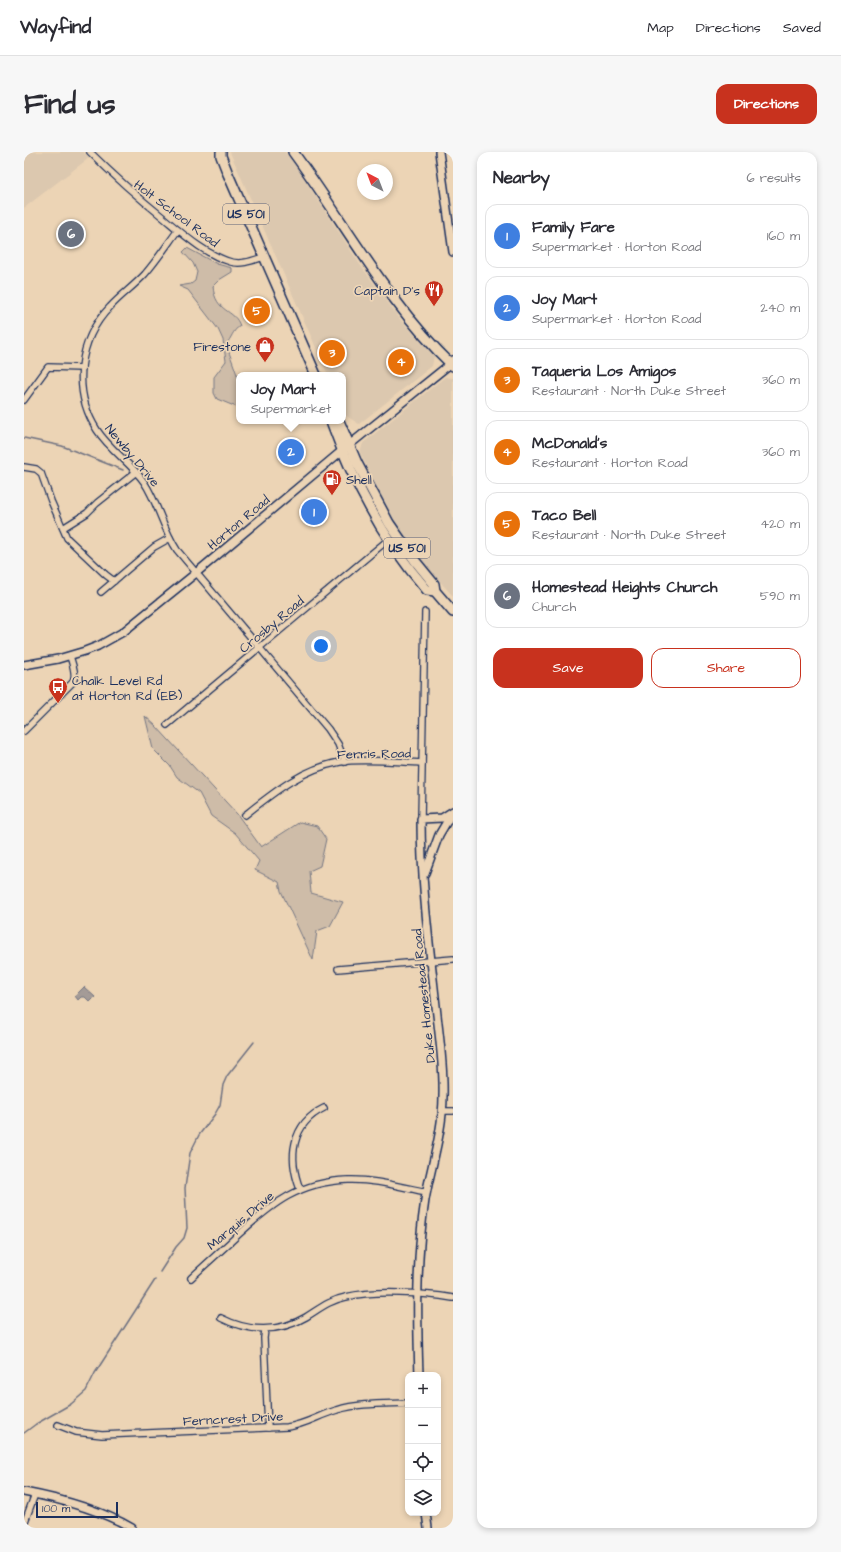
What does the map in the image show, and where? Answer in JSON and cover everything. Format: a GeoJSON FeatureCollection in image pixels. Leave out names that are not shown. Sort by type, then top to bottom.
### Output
{"type":"FeatureCollection","features":[{"type":"Feature","properties":{"kind":"main road"},"geometry":{"type":"LineString","coordinates":[[293,152],[390,295],[417,329],[452,363]]}},
{"type":"Feature","properties":{"kind":"main road","name":"US 501"},"geometry":{"type":"LineString","coordinates":[[219,153],[315,372]]}},
{"type":"Feature","properties":{"kind":"main road","name":"US 501"},"geometry":{"type":"LineString","coordinates":[[333,424],[389,523],[416,562],[434,584],[435,591],[453,612]]}},
{"type":"Feature","properties":{"kind":"main road","name":"US 501"},"geometry":{"type":"LineString","coordinates":[[340,424],[346,448],[374,516],[418,580],[427,590],[435,591]]}},
{"type":"Feature","properties":{"kind":"street","name":"Holt School Road"},"geometry":{"type":"LineString","coordinates":[[90,152],[124,186],[178,230],[203,248],[231,262],[244,262],[264,257]]}},
{"type":"Feature","properties":{"kind":"street"},"geometry":{"type":"LineString","coordinates":[[439,152],[453,252]]}},
{"type":"Feature","properties":{"kind":"street","name":"Newby Drive"},"geometry":{"type":"LineString","coordinates":[[178,230],[145,274],[110,307],[99,320],[90,335],[85,349],[82,368],[83,396],[91,420],[106,442],[136,472],[151,492],[170,538],[177,550],[333,736],[340,748],[345,762]]}},
{"type":"Feature","properties":{"kind":"street","name":"Horton Road"},"geometry":{"type":"LineString","coordinates":[[24,665],[70,656],[98,646],[123,632],[346,448],[452,363]]}},
{"type":"Feature","properties":{"kind":"street"},"geometry":{"type":"LineString","coordinates":[[24,400],[48,367],[82,368]]}},
{"type":"Feature","properties":{"kind":"street"},"geometry":{"type":"LineString","coordinates":[[24,467],[36,469],[41,473],[68,538],[114,581]]}},
{"type":"Feature","properties":{"kind":"street"},"geometry":{"type":"LineString","coordinates":[[63,528],[87,513],[97,503],[136,472]]}},
{"type":"Feature","properties":{"kind":"street"},"geometry":{"type":"LineString","coordinates":[[101,592],[154,547],[170,538]]}},
{"type":"Feature","properties":{"kind":"street","name":"Crosby Road"},"geometry":{"type":"LineString","coordinates":[[167,726],[389,539]]}},
{"type":"Feature","properties":{"kind":"street","name":"Duke Homestead Road"},"geometry":{"type":"LineString","coordinates":[[419,1372],[417,1294],[421,1236],[427,1192],[442,1111],[443,1090],[441,1055],[423,876],[421,819],[425,612]]}},
{"type":"Feature","properties":{"kind":"street"},"geometry":{"type":"LineString","coordinates":[[24,731],[73,682],[75,678],[70,656]]}},
{"type":"Feature","properties":{"kind":"street","name":"Ferris Road"},"geometry":{"type":"LineString","coordinates":[[245,815],[288,782],[327,766],[345,762],[422,763]]}},
{"type":"Feature","properties":{"kind":"street"},"geometry":{"type":"LineString","coordinates":[[421,819],[442,818],[453,812]]}},
{"type":"Feature","properties":{"kind":"street"},"geometry":{"type":"LineString","coordinates":[[423,876],[439,835],[453,812]]}},
{"type":"Feature","properties":{"kind":"street"},"geometry":{"type":"LineString","coordinates":[[338,969],[453,959]]}},
{"type":"Feature","properties":{"kind":"street"},"geometry":{"type":"LineString","coordinates":[[300,1189],[294,1171],[293,1162],[296,1141],[303,1125],[309,1117],[324,1108]]}},
{"type":"Feature","properties":{"kind":"street"},"geometry":{"type":"LineString","coordinates":[[442,1111],[453,1111]]}},
{"type":"Feature","properties":{"kind":"street","name":"Marquis Drive"},"geometry":{"type":"LineString","coordinates":[[191,1278],[272,1205],[300,1189],[322,1183],[349,1180],[367,1181],[427,1192]]}},
{"type":"Feature","properties":{"kind":"street"},"geometry":{"type":"LineString","coordinates":[[221,1318],[239,1326],[265,1330],[290,1325],[305,1318],[329,1302],[345,1297],[363,1294],[417,1294],[453,1298]]}},
{"type":"Feature","properties":{"kind":"street"},"geometry":{"type":"LineString","coordinates":[[265,1330],[268,1428]]}},
{"type":"Feature","properties":{"kind":"street","name":"Ferncrest Drive"},"geometry":{"type":"LineString","coordinates":[[58,1425],[76,1432],[102,1435],[268,1428],[299,1425],[326,1413],[350,1406],[405,1403]]}},
{"type":"Feature","properties":{"kind":"street"},"geometry":{"type":"LineString","coordinates":[[24,1492],[82,1506],[132,1528]]}},
{"type":"Feature","properties":{"kind":"street"},"geometry":{"type":"LineString","coordinates":[[24,1524],[35,1494]]}},
{"type":"Feature","properties":{"kind":"street"},"geometry":{"type":"LineString","coordinates":[[426,1516],[428,1528]]}},
{"type":"Feature","properties":{"kind":"shaded area"},"geometry":{"type":"Polygon","coordinates":[[[24,152],[83,152],[89,158],[24,208],[24,152]]]}},
{"type":"Feature","properties":{"kind":"shaded area"},"geometry":{"type":"Polygon","coordinates":[[[230,152],[285,152],[361,266],[400,319],[434,356],[432,366],[359,424],[346,416],[346,372],[327,372],[230,152]]]}},
{"type":"Feature","properties":{"kind":"shaded area"},"geometry":{"type":"Polygon","coordinates":[[[187,248],[217,264],[232,268],[232,272],[219,280],[213,286],[217,301],[234,316],[240,326],[235,330],[226,344],[236,372],[236,407],[217,399],[214,393],[214,377],[226,361],[223,340],[218,329],[188,290],[179,286],[191,284],[195,281],[197,272],[193,263],[183,252],[187,248]]]}},
{"type":"Feature","properties":{"kind":"shaded area"},"geometry":{"type":"Polygon","coordinates":[[[445,377],[453,378],[453,596],[425,565],[396,523],[360,453],[363,443],[445,377]]]}},
{"type":"Feature","properties":{"kind":"shaded area"},"geometry":{"type":"Polygon","coordinates":[[[145,716],[237,814],[261,847],[300,822],[317,826],[326,839],[320,866],[309,871],[311,893],[343,902],[330,926],[317,931],[313,960],[281,891],[279,882],[255,870],[259,861],[235,833],[211,816],[199,793],[177,777],[170,766],[153,749],[145,716]]]}},
{"type":"Feature","properties":{"kind":"shaded area"},"geometry":{"type":"Polygon","coordinates":[[[84,987],[95,997],[90,1002],[85,997],[81,997],[78,1000],[75,996],[84,987]]]}},
{"type":"Feature","properties":{"kind":"waterway"},"geometry":{"type":"LineString","coordinates":[[24,438],[62,446],[123,470]]}},
{"type":"Feature","properties":{"kind":"waterway"},"geometry":{"type":"LineString","coordinates":[[160,1272],[176,1247],[184,1238],[187,1228],[185,1188],[190,1153],[199,1135],[220,1105],[223,1085],[227,1076],[254,1042]]}},
{"type":"Feature","properties":{"kind":"waterway"},"geometry":{"type":"LineString","coordinates":[[24,1433],[36,1424],[71,1404],[86,1391],[95,1373],[155,1280]]}},
{"type":"Feature","properties":{"kind":"place","name":"Homestead Heights Church"},"geometry":{"type":"Point","coordinates":[71,234]}},
{"type":"Feature","properties":{"kind":"place","name":"Captain D's"},"geometry":{"type":"Point","coordinates":[434,307]}},
{"type":"Feature","properties":{"kind":"place","name":"Taco Bell"},"geometry":{"type":"Point","coordinates":[257,311]}},
{"type":"Feature","properties":{"kind":"place","name":"Taqueria Los Amigos"},"geometry":{"type":"Point","coordinates":[332,353]}},
{"type":"Feature","properties":{"kind":"place","name":"McDonald's"},"geometry":{"type":"Point","coordinates":[401,362]}},
{"type":"Feature","properties":{"kind":"place","name":"Firestone"},"geometry":{"type":"Point","coordinates":[265,363]}},
{"type":"Feature","properties":{"kind":"place","name":"Joy Mart"},"geometry":{"type":"Point","coordinates":[291,452]}},
{"type":"Feature","properties":{"kind":"place","name":"Shell"},"geometry":{"type":"Point","coordinates":[332,496]}},
{"type":"Feature","properties":{"kind":"place","name":"Family Fare"},"geometry":{"type":"Point","coordinates":[314,512]}},
{"type":"Feature","properties":{"kind":"place","name":"Chalk Level Rd at Horton Rd (EB)"},"geometry":{"type":"Point","coordinates":[58,704]}}]}
